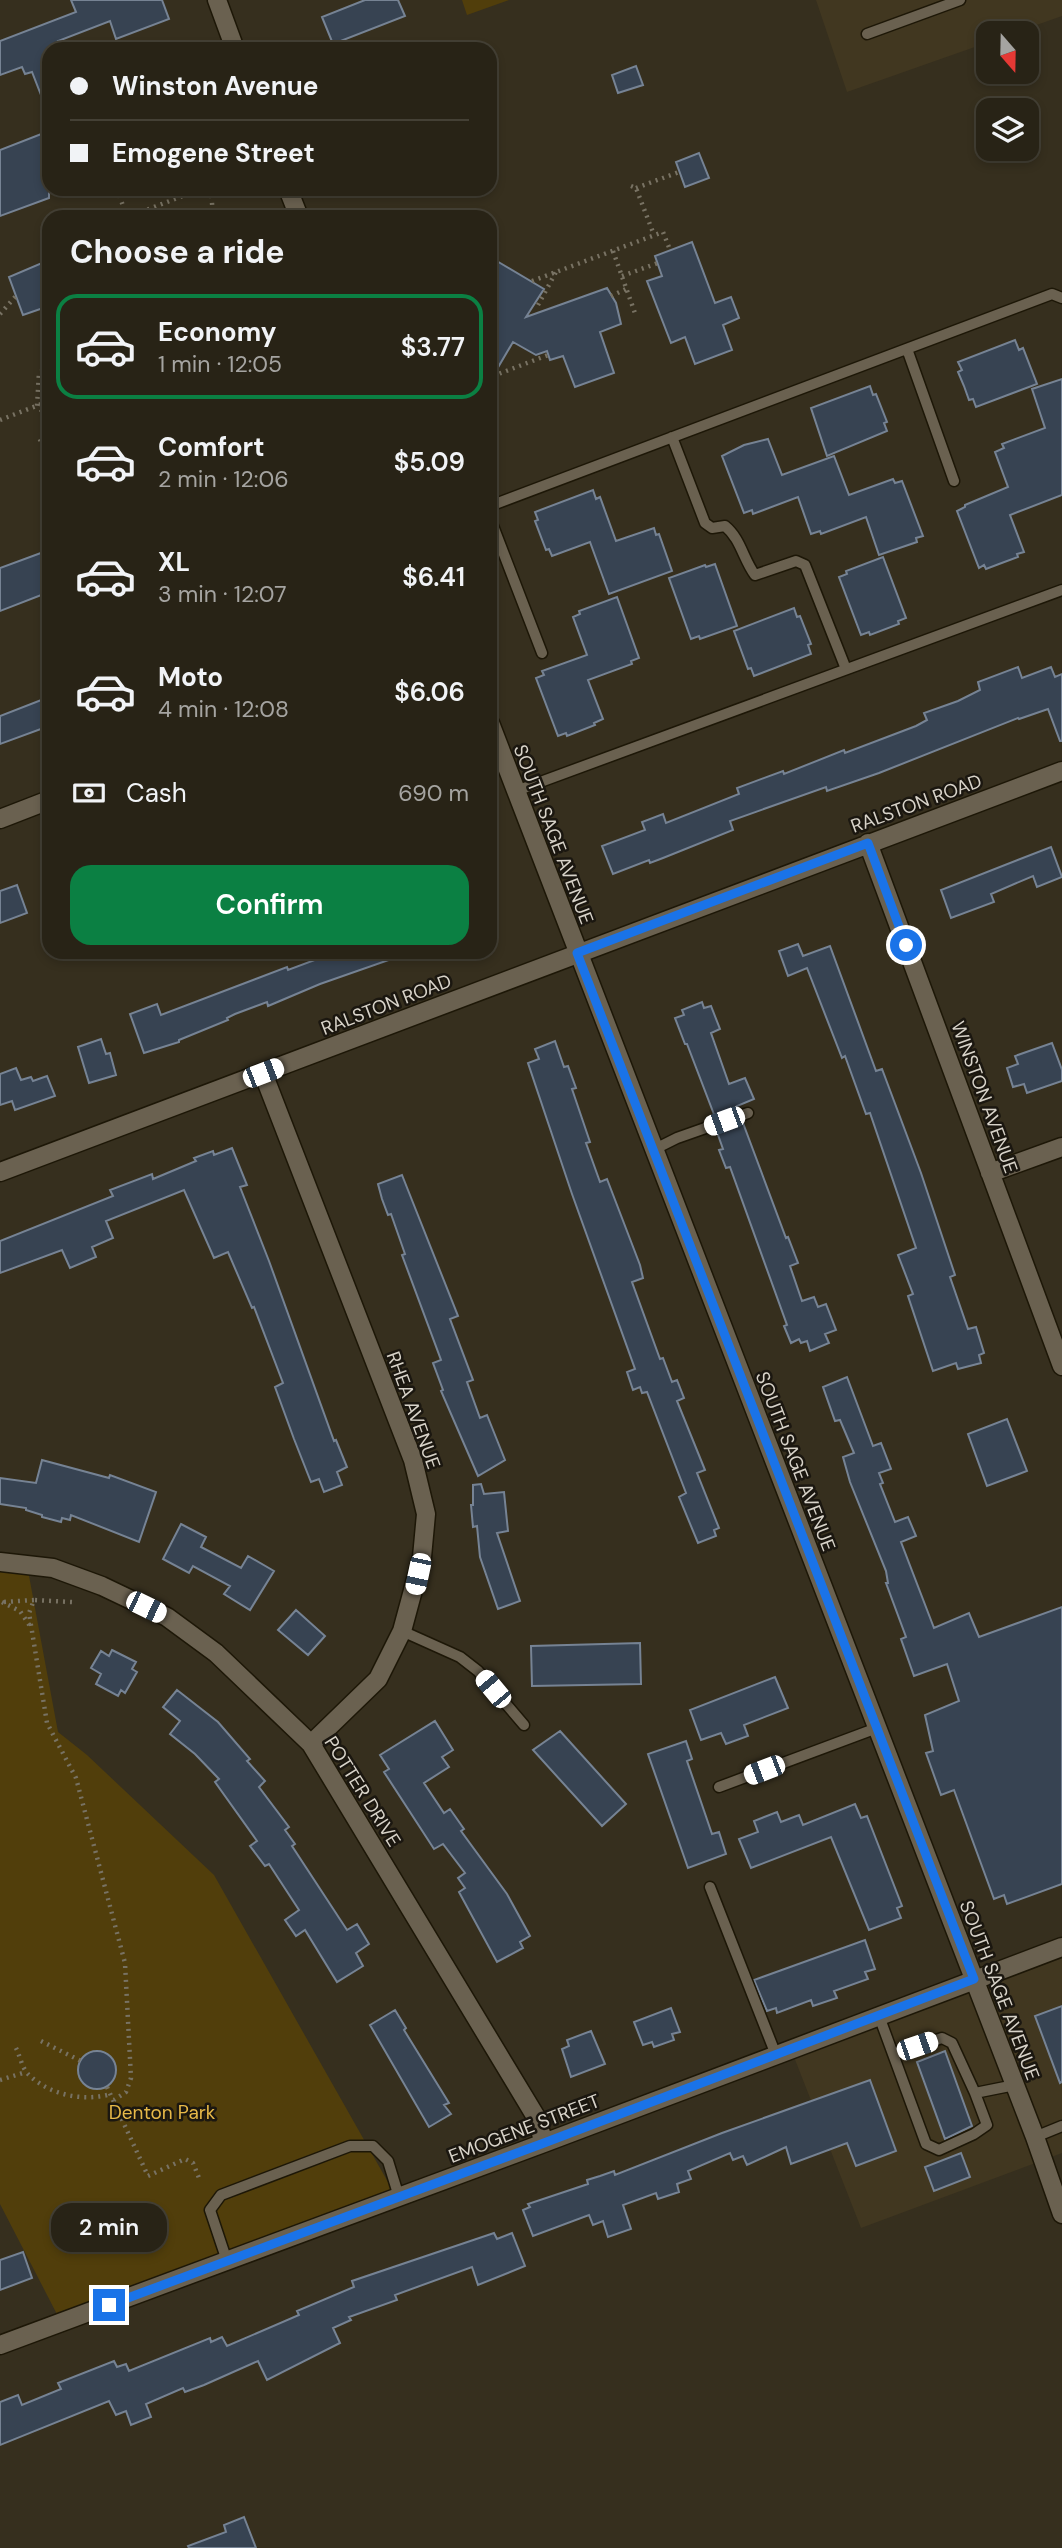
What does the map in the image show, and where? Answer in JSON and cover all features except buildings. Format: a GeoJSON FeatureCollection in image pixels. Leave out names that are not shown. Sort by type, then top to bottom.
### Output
{"type":"FeatureCollection","features":[{"type":"Feature","properties":{"kind":"street"},"geometry":{"type":"LineString","coordinates":[[217,0],[232,42]]}},
{"type":"Feature","properties":{"kind":"street","name":"SOUTH SAGE AVENUE"},"geometry":{"type":"LineString","coordinates":[[497,741],[1035,2137],[1062,2214]]}},
{"type":"Feature","properties":{"kind":"street","name":"RALSTON ROAD"},"geometry":{"type":"LineString","coordinates":[[0,1172],[1062,771]]}},
{"type":"Feature","properties":{"kind":"street"},"geometry":{"type":"LineString","coordinates":[[0,819],[42,803]]}},
{"type":"Feature","properties":{"kind":"street","name":"WINSTON AVENUE"},"geometry":{"type":"LineString","coordinates":[[868,843],[1062,1366]]}},
{"type":"Feature","properties":{"kind":"street","name":"RHEA AVENUE"},"geometry":{"type":"LineString","coordinates":[[263,1073],[413,1460],[426,1514],[422,1557],[402,1631],[378,1679],[311,1744]]}},
{"type":"Feature","properties":{"kind":"street"},"geometry":{"type":"LineString","coordinates":[[990,1173],[1062,1147]]}},
{"type":"Feature","properties":{"kind":"street","name":"POTTER DRIVE"},"geometry":{"type":"LineString","coordinates":[[0,1562],[53,1569],[102,1586],[167,1617],[216,1653],[311,1744],[536,2116],[544,2143]]}},
{"type":"Feature","properties":{"kind":"street","name":"EMOGENE STREET"},"geometry":{"type":"LineString","coordinates":[[0,2345],[1062,1947]]}},
{"type":"Feature","properties":{"kind":"lane"},"geometry":{"type":"LineString","coordinates":[[867,34],[961,0]]}},
{"type":"Feature","properties":{"kind":"lane"},"geometry":{"type":"LineString","coordinates":[[497,503],[1052,294],[1062,298]]}},
{"type":"Feature","properties":{"kind":"lane"},"geometry":{"type":"LineString","coordinates":[[907,349],[954,481]]}},
{"type":"Feature","properties":{"kind":"lane"},"geometry":{"type":"LineString","coordinates":[[671,437],[705,523],[712,528],[725,526],[735,534],[748,566],[755,575],[796,561],[805,565],[846,669]]}},
{"type":"Feature","properties":{"kind":"lane"},"geometry":{"type":"LineString","coordinates":[[497,536],[542,653]]}},
{"type":"Feature","properties":{"kind":"lane"},"geometry":{"type":"LineString","coordinates":[[516,791],[1062,590]]}},
{"type":"Feature","properties":{"kind":"lane"},"geometry":{"type":"LineString","coordinates":[[653,1150],[677,1138],[748,1113]]}},
{"type":"Feature","properties":{"kind":"lane"},"geometry":{"type":"LineString","coordinates":[[402,1631],[460,1657],[478,1671],[524,1725]]}},
{"type":"Feature","properties":{"kind":"lane"},"geometry":{"type":"LineString","coordinates":[[719,1787],[877,1728]]}},
{"type":"Feature","properties":{"kind":"lane"},"geometry":{"type":"LineString","coordinates":[[710,1887],[776,2055]]}},
{"type":"Feature","properties":{"kind":"lane"},"geometry":{"type":"LineString","coordinates":[[879,2016],[926,2144],[939,2150],[954,2145],[987,2125],[952,2043],[942,2038],[893,2054]]}},
{"type":"Feature","properties":{"kind":"lane"},"geometry":{"type":"LineString","coordinates":[[975,2093],[1014,2085]]}},
{"type":"Feature","properties":{"kind":"lane"},"geometry":{"type":"LineString","coordinates":[[1035,2137],[1062,2126]]}},
{"type":"Feature","properties":{"kind":"lane"},"geometry":{"type":"LineString","coordinates":[[228,2261],[210,2210],[221,2195],[349,2146],[373,2146],[388,2161],[399,2197]]}},
{"type":"Feature","properties":{"kind":"path"},"geometry":{"type":"LineString","coordinates":[[654,235],[634,187],[679,172]]}},
{"type":"Feature","properties":{"kind":"path"},"geometry":{"type":"LineString","coordinates":[[146,210],[183,196]]}},
{"type":"Feature","properties":{"kind":"path"},"geometry":{"type":"LineString","coordinates":[[532,281],[663,232],[670,250]]}},
{"type":"Feature","properties":{"kind":"path"},"geometry":{"type":"LineString","coordinates":[[613,251],[636,316]]}},
{"type":"Feature","properties":{"kind":"path"},"geometry":{"type":"LineString","coordinates":[[622,276],[658,263]]}},
{"type":"Feature","properties":{"kind":"path"},"geometry":{"type":"LineString","coordinates":[[538,305],[555,272]]}},
{"type":"Feature","properties":{"kind":"path"},"geometry":{"type":"LineString","coordinates":[[611,296],[626,289]]}},
{"type":"Feature","properties":{"kind":"path"},"geometry":{"type":"LineString","coordinates":[[0,314],[16,296]]}},
{"type":"Feature","properties":{"kind":"path"},"geometry":{"type":"LineString","coordinates":[[497,374],[548,355]]}},
{"type":"Feature","properties":{"kind":"path"},"geometry":{"type":"LineString","coordinates":[[42,371],[39,372],[37,406],[42,411]]}},
{"type":"Feature","properties":{"kind":"path"},"geometry":{"type":"LineString","coordinates":[[0,420],[42,404]]}},
{"type":"Feature","properties":{"kind":"path"},"geometry":{"type":"LineString","coordinates":[[16,2048],[26,2072],[54,2092],[95,2098],[112,2097],[127,2092],[131,2078],[125,1963],[76,1778],[47,1723],[29,1613],[34,1600]]}},
{"type":"Feature","properties":{"kind":"path"},"geometry":{"type":"LineString","coordinates":[[1,1602],[72,1602]]}},
{"type":"Feature","properties":{"kind":"path"},"geometry":{"type":"LineString","coordinates":[[1,1602],[20,1611],[32,1628]]}},
{"type":"Feature","properties":{"kind":"path"},"geometry":{"type":"LineString","coordinates":[[41,2041],[81,2061]]}},
{"type":"Feature","properties":{"kind":"path"},"geometry":{"type":"LineString","coordinates":[[0,2080],[26,2072]]}},
{"type":"Feature","properties":{"kind":"path"},"geometry":{"type":"LineString","coordinates":[[107,2087],[148,2176],[185,2159],[193,2163],[199,2178]]}},
{"type":"Feature","properties":{"kind":"shaded area"},"geometry":{"type":"Polygon","coordinates":[[[816,0],[1062,0],[1062,16],[1040,24],[1040,21],[976,21],[976,47],[847,92],[816,0]]]}},
{"type":"Feature","properties":{"kind":"shaded area"},"geometry":{"type":"Polygon","coordinates":[[[1062,1958],[1062,2153],[861,2228],[794,2057],[1062,1958]]]}},
{"type":"Feature","properties":{"kind":"green space"},"geometry":{"type":"Polygon","coordinates":[[[462,0],[509,0],[467,15],[462,0]]]}},
{"type":"Feature","properties":{"kind":"green space","name":"Denton Park"},"geometry":{"type":"Polygon","coordinates":[[[0,1562],[27,1565],[58,1732],[87,1755],[214,1875],[397,2198],[61,2322],[0,2204],[0,1562]]]}},
{"type":"Feature","properties":{"kind":"route"},"geometry":{"type":"LineString","coordinates":[[109,2305],[974,1979],[577,953],[868,843],[906,945]]}}]}
